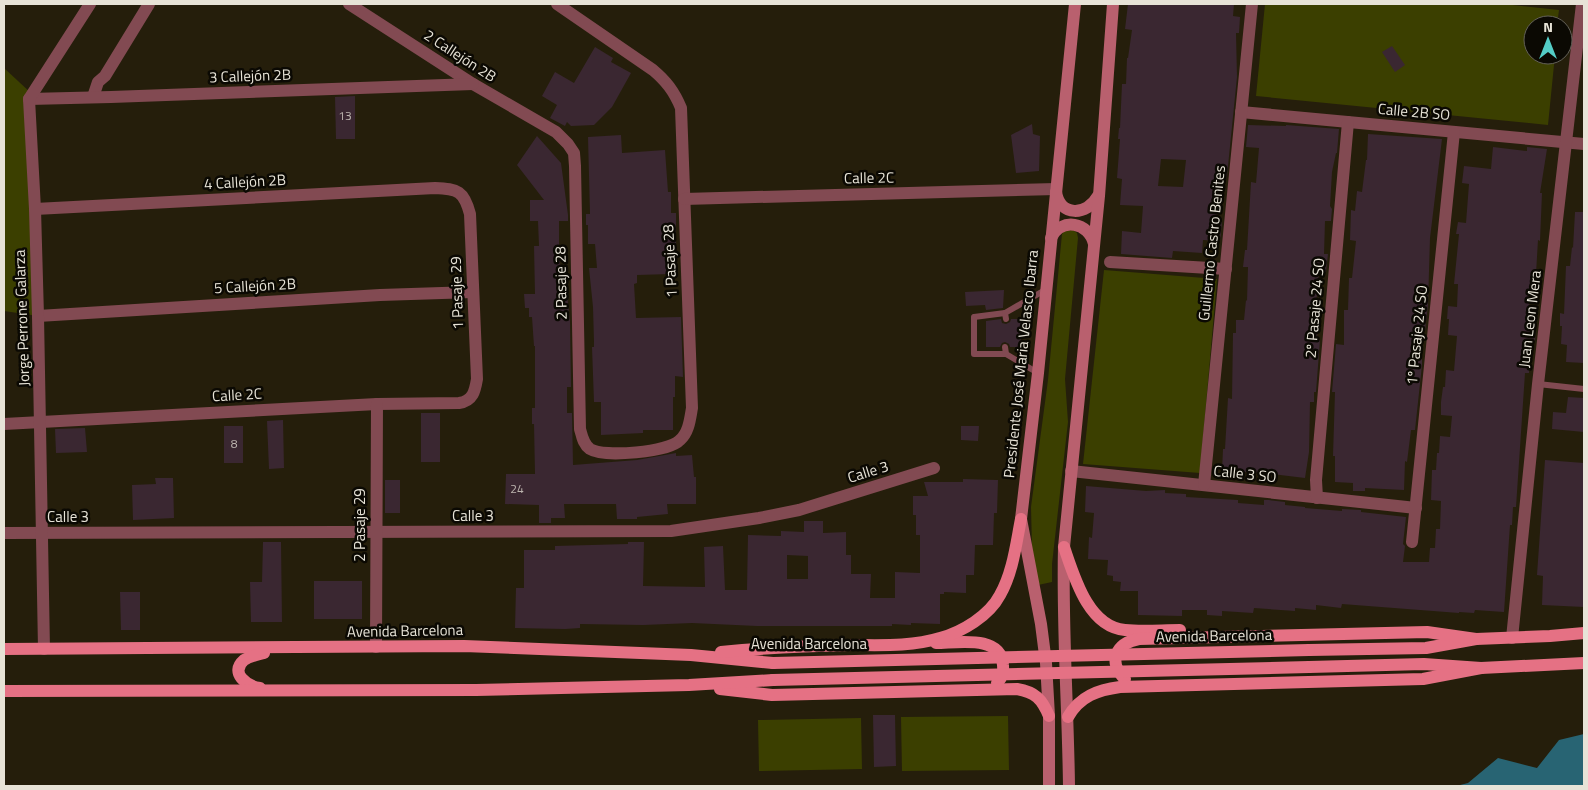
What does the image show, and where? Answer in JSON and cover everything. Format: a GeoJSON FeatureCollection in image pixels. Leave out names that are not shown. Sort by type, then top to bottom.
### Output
{"type":"FeatureCollection","features":[{"type":"Feature","properties":{"kind":"main road","name":"Presidente José Maria Velasco Ibarra"},"geometry":{"type":"LineString","coordinates":[[1049,786],[1049,721],[1046,663],[1042,628],[1021,519],[1038,373],[1075,4]]}},
{"type":"Feature","properties":{"kind":"main road"},"geometry":{"type":"LineString","coordinates":[[1069,786],[1063,583],[1064,547],[1099,196],[1113,4]]}},
{"type":"Feature","properties":{"kind":"main road"},"geometry":{"type":"LineString","coordinates":[[1056,189],[1059,201],[1063,206],[1074,211],[1086,210],[1092,206],[1099,196]]}},
{"type":"Feature","properties":{"kind":"main road"},"geometry":{"type":"LineString","coordinates":[[1050,240],[1053,234],[1062,226],[1074,224],[1090,233],[1094,244]]}},
{"type":"Feature","properties":{"kind":"main road"},"geometry":{"type":"LineString","coordinates":[[906,644],[952,634],[978,619],[991,607],[1000,595],[1011,569],[1021,519]]}},
{"type":"Feature","properties":{"kind":"main road"},"geometry":{"type":"LineString","coordinates":[[1064,547],[1079,588],[1096,615],[1109,625],[1125,630],[1184,630],[1232,637]]}},
{"type":"Feature","properties":{"kind":"main road"},"geometry":{"type":"LineString","coordinates":[[1141,686],[1124,678],[1117,671],[1115,662],[1117,653],[1129,641],[1427,632],[1476,639]]}},
{"type":"Feature","properties":{"kind":"main road","name":"Avenida Barcelona"},"geometry":{"type":"LineString","coordinates":[[4,649],[464,646],[691,655],[773,663],[1426,648],[1476,639],[1550,636],[1584,632]]}},
{"type":"Feature","properties":{"kind":"main road"},"geometry":{"type":"LineString","coordinates":[[691,655],[772,647],[977,642],[996,648],[1000,653],[1003,663],[1001,679],[989,687],[978,690]]}},
{"type":"Feature","properties":{"kind":"main road"},"geometry":{"type":"LineString","coordinates":[[284,691],[253,687],[247,684],[240,677],[240,667],[248,658],[288,648]]}},
{"type":"Feature","properties":{"kind":"main road"},"geometry":{"type":"LineString","coordinates":[[4,691],[284,691],[689,686],[773,680],[1309,666],[1424,664],[1481,668],[1584,663]]}},
{"type":"Feature","properties":{"kind":"main road"},"geometry":{"type":"LineString","coordinates":[[1068,722],[1079,701],[1091,693],[1120,687],[1423,680],[1481,668]]}},
{"type":"Feature","properties":{"kind":"main road"},"geometry":{"type":"LineString","coordinates":[[689,686],[772,695],[1017,689],[1028,691],[1041,700],[1049,721]]}},
{"type":"Feature","properties":{"kind":"street"},"geometry":{"type":"LineString","coordinates":[[29,99],[90,4]]}},
{"type":"Feature","properties":{"kind":"street"},"geometry":{"type":"LineString","coordinates":[[93,97],[98,82],[105,76],[149,4]]}},
{"type":"Feature","properties":{"kind":"street","name":"2 Callejón 2B"},"geometry":{"type":"LineString","coordinates":[[349,4],[472,84],[556,132]]}},
{"type":"Feature","properties":{"kind":"street","name":"1 Pasaje 28"},"geometry":{"type":"LineString","coordinates":[[557,4],[653,70],[675,93],[681,108],[692,408],[687,430],[681,440]]}},
{"type":"Feature","properties":{"kind":"street","name":"Guillermo Castro Benites"},"geometry":{"type":"LineString","coordinates":[[1204,485],[1252,4]]}},
{"type":"Feature","properties":{"kind":"street","name":"Juan Leon Mera"},"geometry":{"type":"LineString","coordinates":[[1512,638],[1538,384],[1582,4]]}},
{"type":"Feature","properties":{"kind":"street"},"geometry":{"type":"LineString","coordinates":[[105,76],[111,97]]}},
{"type":"Feature","properties":{"kind":"street","name":"3 Callejón 2B"},"geometry":{"type":"LineString","coordinates":[[29,99],[472,84]]}},
{"type":"Feature","properties":{"kind":"street","name":"Jorge Perrone Galarza"},"geometry":{"type":"LineString","coordinates":[[29,99],[35,209],[41,422],[44,649]]}},
{"type":"Feature","properties":{"kind":"street","name":"Calle 2B SO"},"geometry":{"type":"LineString","coordinates":[[1241,112],[1584,144]]}},
{"type":"Feature","properties":{"kind":"street","name":"2º Pasaje 24 SO"},"geometry":{"type":"LineString","coordinates":[[1317,498],[1316,480],[1348,122]]}},
{"type":"Feature","properties":{"kind":"street","name":"2 Pasaje 28"},"geometry":{"type":"LineString","coordinates":[[556,132],[574,153],[580,428],[582,438],[592,450],[613,454],[665,448],[681,440]]}},
{"type":"Feature","properties":{"kind":"street","name":"1º Pasaje 24 SO"},"geometry":{"type":"LineString","coordinates":[[1412,542],[1454,132]]}},
{"type":"Feature","properties":{"kind":"street","name":"4 Callejón 2B"},"geometry":{"type":"LineString","coordinates":[[35,209],[435,188],[457,190]]}},
{"type":"Feature","properties":{"kind":"street","name":"Calle 2C"},"geometry":{"type":"LineString","coordinates":[[684,199],[1056,189]]}},
{"type":"Feature","properties":{"kind":"street","name":"1 Pasaje 29"},"geometry":{"type":"LineString","coordinates":[[457,190],[465,197],[470,214],[477,379],[474,394],[470,398]]}},
{"type":"Feature","properties":{"kind":"street"},"geometry":{"type":"LineString","coordinates":[[1110,262],[1226,269]]}},
{"type":"Feature","properties":{"kind":"street","name":"5 Callejón 2B"},"geometry":{"type":"LineString","coordinates":[[38,316],[380,295],[474,292]]}},
{"type":"Feature","properties":{"kind":"street","name":"Calle 2C"},"geometry":{"type":"LineString","coordinates":[[4,424],[377,404],[459,403],[470,398]]}},
{"type":"Feature","properties":{"kind":"street","name":"2 Pasaje 29"},"geometry":{"type":"LineString","coordinates":[[376,647],[377,404]]}},
{"type":"Feature","properties":{"kind":"street","name":"Calle 3"},"geometry":{"type":"LineString","coordinates":[[4,533],[671,531],[799,510],[934,468]]}},
{"type":"Feature","properties":{"kind":"street","name":"Calle 3 SO"},"geometry":{"type":"LineString","coordinates":[[1071,472],[1416,508]]}},
{"type":"Feature","properties":{"kind":"lane"},"geometry":{"type":"LineString","coordinates":[[1038,373],[1006,351],[974,354],[974,317],[1006,316],[1045,290]]}},
{"type":"Feature","properties":{"kind":"lane"},"geometry":{"type":"LineString","coordinates":[[1538,384],[1584,389]]}},
{"type":"Feature","properties":{"kind":"shaded area"},"geometry":{"type":"Polygon","coordinates":[[[1265,4],[1503,4],[1559,10],[1558,15],[1523,15],[1523,65],[1554,65],[1548,125],[1256,96],[1265,4]]]}},
{"type":"Feature","properties":{"kind":"shaded area"},"geometry":{"type":"Polygon","coordinates":[[[4,68],[32,94],[38,316],[4,311],[4,68]]]}},
{"type":"Feature","properties":{"kind":"shaded area"},"geometry":{"type":"Polygon","coordinates":[[[1073,230],[1077,233],[1078,238],[1065,379],[1068,422],[1052,564],[1052,582],[1038,585],[1032,548],[1031,507],[1048,380],[1062,234],[1064,231],[1073,230]]]}},
{"type":"Feature","properties":{"kind":"shaded area"},"geometry":{"type":"Polygon","coordinates":[[[1104,270],[1217,279],[1200,473],[1083,464],[1104,270]]]}},
{"type":"Feature","properties":{"kind":"shaded area"},"geometry":{"type":"Polygon","coordinates":[[[1008,716],[1009,770],[902,771],[901,717],[1008,716]]]}},
{"type":"Feature","properties":{"kind":"shaded area"},"geometry":{"type":"Polygon","coordinates":[[[861,718],[862,769],[759,771],[758,720],[861,718]]]}},
{"type":"Feature","properties":{"kind":"water"},"geometry":{"type":"Polygon","coordinates":[[[1584,734],[1584,786],[1456,786],[1468,783],[1498,758],[1537,768],[1559,740],[1584,734]]]}},
{"type":"Feature","properties":{"kind":"building"},"geometry":{"type":"Polygon","coordinates":[[[1128,4],[1234,4],[1233,16],[1240,17],[1239,33],[1236,33],[1237,77],[1227,176],[1225,181],[1219,180],[1216,222],[1222,222],[1220,241],[1203,240],[1202,253],[1173,251],[1172,258],[1121,254],[1122,231],[1141,233],[1143,206],[1120,205],[1122,179],[1117,178],[1122,84],[1126,84],[1127,58],[1132,30],[1125,29],[1128,4]],[[1161,159],[1158,186],[1183,187],[1186,160],[1161,159]]]}},
{"type":"Feature","properties":{"kind":"building"},"geometry":{"type":"Polygon","coordinates":[[[1392,46],[1405,65],[1395,72],[1382,52],[1392,46]]]}},
{"type":"Feature","properties":{"kind":"building"},"geometry":{"type":"Polygon","coordinates":[[[595,47],[613,58],[611,62],[631,73],[612,107],[594,125],[571,126],[567,122],[565,126],[550,118],[557,105],[542,96],[555,72],[574,83],[595,47]]]}},
{"type":"Feature","properties":{"kind":"building"},"geometry":{"type":"Polygon","coordinates":[[[355,96],[355,139],[336,139],[335,97],[355,96]]]}},
{"type":"Feature","properties":{"kind":"building"},"geometry":{"type":"Polygon","coordinates":[[[1032,124],[1033,134],[1040,136],[1039,171],[1016,173],[1011,135],[1032,124]]]}},
{"type":"Feature","properties":{"kind":"building"},"geometry":{"type":"Polygon","coordinates":[[[1248,125],[1286,125],[1339,129],[1337,153],[1332,172],[1331,221],[1325,221],[1324,254],[1328,254],[1326,272],[1319,272],[1316,305],[1319,305],[1317,339],[1320,340],[1316,392],[1314,392],[1314,402],[1310,402],[1309,452],[1305,478],[1265,473],[1222,471],[1228,398],[1232,399],[1233,333],[1236,333],[1236,320],[1244,320],[1247,301],[1248,267],[1243,267],[1245,250],[1247,250],[1251,182],[1256,183],[1259,148],[1246,147],[1248,125]]]}},
{"type":"Feature","properties":{"kind":"building"},"geometry":{"type":"Polygon","coordinates":[[[1368,134],[1442,139],[1430,238],[1428,305],[1425,331],[1422,331],[1422,365],[1415,430],[1411,430],[1407,462],[1405,461],[1404,490],[1365,488],[1365,491],[1353,491],[1353,483],[1335,482],[1335,456],[1333,456],[1335,392],[1332,392],[1336,344],[1344,345],[1344,310],[1348,310],[1349,278],[1352,278],[1356,241],[1350,240],[1351,210],[1355,211],[1357,191],[1362,192],[1367,160],[1368,134]]]}},
{"type":"Feature","properties":{"kind":"building"},"geometry":{"type":"Polygon","coordinates":[[[621,135],[622,153],[665,150],[668,192],[671,192],[671,213],[676,213],[676,251],[670,251],[671,274],[637,275],[637,283],[634,284],[636,318],[681,317],[683,377],[675,376],[673,430],[643,430],[643,433],[601,435],[601,402],[594,402],[593,307],[589,268],[597,268],[595,244],[588,244],[588,225],[586,225],[586,214],[590,214],[588,137],[621,135]]]}},
{"type":"Feature","properties":{"kind":"building"},"geometry":{"type":"Polygon","coordinates":[[[537,136],[561,163],[568,215],[568,221],[559,221],[559,245],[561,278],[565,278],[565,294],[567,294],[570,321],[571,387],[567,387],[567,413],[572,413],[573,465],[637,460],[676,453],[676,456],[692,455],[694,477],[696,477],[696,504],[667,504],[668,514],[637,517],[637,519],[617,519],[616,504],[564,504],[565,518],[551,518],[551,523],[539,523],[539,505],[505,504],[506,474],[535,474],[532,408],[535,408],[535,346],[532,317],[529,317],[529,308],[525,308],[524,294],[535,294],[534,246],[539,246],[538,221],[530,221],[530,200],[544,200],[517,165],[537,136]]]}},
{"type":"Feature","properties":{"kind":"building"},"geometry":{"type":"Polygon","coordinates":[[[1493,147],[1527,151],[1527,147],[1547,149],[1540,193],[1542,193],[1540,241],[1538,240],[1536,274],[1532,274],[1529,308],[1537,309],[1535,341],[1533,341],[1532,358],[1529,357],[1529,373],[1525,373],[1516,507],[1513,507],[1512,525],[1510,525],[1504,612],[1475,610],[1474,613],[1459,613],[1342,604],[1341,608],[1316,605],[1316,610],[1295,608],[1295,611],[1254,608],[1253,613],[1222,611],[1222,616],[1207,615],[1207,610],[1182,610],[1182,616],[1138,615],[1138,591],[1120,591],[1121,582],[1113,581],[1113,576],[1107,575],[1108,560],[1088,559],[1089,537],[1092,538],[1094,513],[1085,512],[1086,486],[1146,491],[1165,490],[1165,493],[1186,494],[1186,497],[1238,500],[1238,503],[1264,505],[1264,500],[1269,500],[1285,502],[1285,505],[1305,508],[1342,511],[1342,509],[1361,510],[1361,512],[1406,517],[1403,562],[1429,562],[1430,548],[1435,548],[1436,529],[1440,529],[1441,501],[1431,500],[1432,470],[1436,470],[1440,436],[1450,437],[1452,416],[1441,415],[1441,402],[1443,387],[1445,387],[1446,370],[1454,371],[1457,336],[1448,335],[1449,319],[1447,319],[1448,306],[1457,307],[1458,284],[1454,284],[1459,234],[1456,234],[1458,222],[1466,223],[1469,184],[1462,183],[1464,166],[1491,169],[1493,147]]]}},
{"type":"Feature","properties":{"kind":"building"},"geometry":{"type":"Polygon","coordinates":[[[1575,212],[1584,212],[1584,363],[1566,362],[1567,345],[1561,344],[1562,326],[1560,326],[1560,313],[1564,314],[1566,266],[1570,266],[1573,248],[1575,212]]]}},
{"type":"Feature","properties":{"kind":"building"},"geometry":{"type":"Polygon","coordinates":[[[1004,290],[1003,308],[986,310],[985,305],[966,306],[965,292],[1004,290]]]}},
{"type":"Feature","properties":{"kind":"building"},"geometry":{"type":"Polygon","coordinates":[[[1001,319],[1002,323],[1006,324],[1011,319],[1021,319],[1021,347],[1010,347],[1005,342],[1000,347],[986,347],[986,321],[1001,319]]]}},
{"type":"Feature","properties":{"kind":"building"},"geometry":{"type":"Polygon","coordinates":[[[1568,397],[1584,398],[1584,432],[1552,429],[1553,412],[1566,413],[1568,397]]]}},
{"type":"Feature","properties":{"kind":"building"},"geometry":{"type":"Polygon","coordinates":[[[421,413],[440,413],[440,462],[421,462],[421,413]]]}},
{"type":"Feature","properties":{"kind":"building"},"geometry":{"type":"Polygon","coordinates":[[[283,420],[284,468],[269,469],[267,421],[283,420]]]}},
{"type":"Feature","properties":{"kind":"building"},"geometry":{"type":"Polygon","coordinates":[[[224,426],[243,426],[243,463],[224,463],[224,426]]]}},
{"type":"Feature","properties":{"kind":"building"},"geometry":{"type":"Polygon","coordinates":[[[961,426],[979,426],[978,441],[961,440],[961,426]]]}},
{"type":"Feature","properties":{"kind":"building"},"geometry":{"type":"Polygon","coordinates":[[[85,428],[87,452],[56,453],[55,429],[85,428]]]}},
{"type":"Feature","properties":{"kind":"building"},"geometry":{"type":"Polygon","coordinates":[[[1545,460],[1584,463],[1584,607],[1542,605],[1543,576],[1537,575],[1545,460]]]}},
{"type":"Feature","properties":{"kind":"building"},"geometry":{"type":"Polygon","coordinates":[[[155,478],[173,478],[174,518],[133,520],[132,485],[156,484],[155,478]]]}},
{"type":"Feature","properties":{"kind":"building"},"geometry":{"type":"Polygon","coordinates":[[[963,479],[998,480],[997,513],[994,513],[993,545],[975,545],[974,575],[966,575],[966,593],[944,592],[944,594],[940,594],[940,624],[757,626],[692,623],[643,625],[580,624],[580,628],[565,629],[515,628],[516,588],[524,588],[524,550],[555,550],[555,546],[644,542],[643,586],[705,587],[704,547],[723,546],[725,590],[747,590],[748,535],[781,536],[781,531],[804,532],[804,521],[823,521],[823,533],[846,532],[846,555],[851,555],[851,574],[871,574],[870,598],[895,598],[895,572],[920,573],[920,535],[916,535],[916,515],[913,515],[913,496],[928,496],[924,482],[963,482],[963,479]],[[787,555],[787,579],[808,579],[808,556],[787,555]]]}},
{"type":"Feature","properties":{"kind":"building"},"geometry":{"type":"Polygon","coordinates":[[[385,480],[400,480],[400,513],[385,513],[385,480]]]}},
{"type":"Feature","properties":{"kind":"building"},"geometry":{"type":"Polygon","coordinates":[[[263,542],[281,542],[282,622],[251,622],[250,582],[262,582],[263,542]]]}},
{"type":"Feature","properties":{"kind":"building"},"geometry":{"type":"Polygon","coordinates":[[[314,581],[362,581],[362,619],[314,619],[314,581]]]}},
{"type":"Feature","properties":{"kind":"building"},"geometry":{"type":"Polygon","coordinates":[[[120,592],[140,592],[140,630],[121,630],[120,592]]]}},
{"type":"Feature","properties":{"kind":"building"},"geometry":{"type":"Polygon","coordinates":[[[873,715],[895,715],[896,766],[874,767],[873,715]]]}}]}
